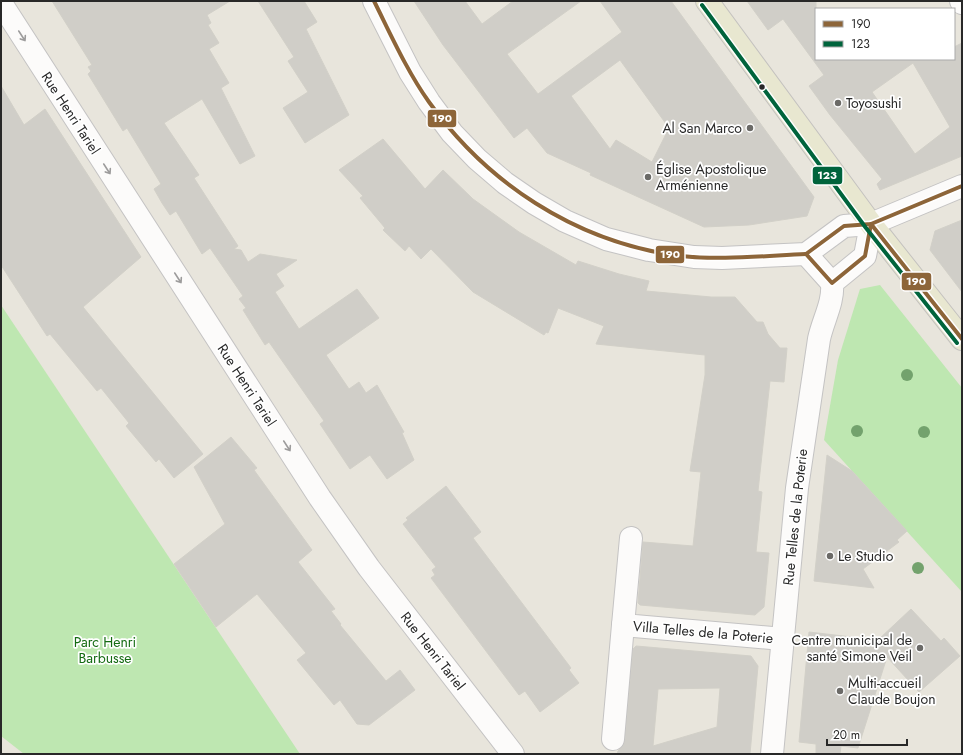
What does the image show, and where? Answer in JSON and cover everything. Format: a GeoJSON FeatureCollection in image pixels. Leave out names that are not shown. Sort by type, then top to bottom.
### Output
{"type":"FeatureCollection","features":[{"type":"Feature","properties":{"kind":"main road"},"geometry":{"type":"LineString","coordinates":[[707,1],[871,224],[962,339]]}},
{"type":"Feature","properties":{"kind":"street"},"geometry":{"type":"LineString","coordinates":[[374,1],[410,72],[452,133],[477,159],[505,182],[550,212],[606,239],[673,255],[722,258],[806,254],[844,226],[871,224],[962,186]]}},
{"type":"Feature","properties":{"kind":"street","name":"Rue Henri Tariel"},"geometry":{"type":"LineString","coordinates":[[1,3],[320,498],[369,568],[513,754]]}},
{"type":"Feature","properties":{"kind":"street"},"geometry":{"type":"LineString","coordinates":[[806,254],[832,283],[865,256],[871,224]]}},
{"type":"Feature","properties":{"kind":"street","name":"Rue Telles de la Poterie"},"geometry":{"type":"LineString","coordinates":[[772,754],[797,488],[816,358],[823,322],[833,294],[832,283]]}},
{"type":"Feature","properties":{"kind":"street","name":"Villa Telles de la Poterie"},"geometry":{"type":"LineString","coordinates":[[613,739],[631,538]]}},
{"type":"Feature","properties":{"kind":"street","name":"Villa Telles de la Poterie"},"geometry":{"type":"LineString","coordinates":[[623,625],[783,639]]}},
{"type":"Feature","properties":{"kind":"green space"},"geometry":{"type":"Polygon","coordinates":[[[880,285],[962,388],[962,592],[824,440],[838,360],[860,289],[880,285]]]}},
{"type":"Feature","properties":{"kind":"green space","name":"Parc Henri Barbusse"},"geometry":{"type":"Polygon","coordinates":[[[1,305],[300,754],[24,754],[1,736],[1,305]]]}},
{"type":"Feature","properties":{"kind":"building"},"geometry":{"type":"Polygon","coordinates":[[[52,1],[230,1],[207,15],[211,23],[208,25],[219,43],[209,49],[229,83],[221,88],[255,156],[240,164],[202,99],[164,123],[199,175],[194,178],[238,246],[234,249],[241,250],[248,262],[260,254],[297,260],[276,274],[284,286],[275,292],[299,329],[357,289],[379,318],[326,355],[349,389],[359,382],[366,393],[377,385],[404,432],[402,433],[414,460],[387,479],[370,455],[350,469],[320,424],[324,421],[269,342],[265,345],[243,310],[246,308],[239,299],[243,296],[210,248],[202,254],[176,211],[170,215],[162,203],[154,189],[161,184],[127,128],[123,131],[88,74],[91,71],[88,67],[92,65],[52,1]]]}},
{"type":"Feature","properties":{"kind":"building"},"geometry":{"type":"Polygon","coordinates":[[[258,1],[304,1],[317,22],[306,29],[349,115],[305,143],[283,108],[308,92],[288,61],[294,57],[258,1]]]}},
{"type":"Feature","properties":{"kind":"building"},"geometry":{"type":"Polygon","coordinates":[[[414,1],[465,1],[482,24],[513,1],[581,1],[507,54],[538,94],[622,32],[600,1],[671,1],[814,197],[807,216],[749,225],[704,227],[590,175],[591,173],[547,153],[527,128],[514,138],[443,45],[414,1]],[[620,60],[571,96],[610,149],[616,140],[652,162],[669,128],[620,60]]]}},
{"type":"Feature","properties":{"kind":"building"},"geometry":{"type":"Polygon","coordinates":[[[747,1],[816,1],[815,60],[955,60],[955,46],[962,43],[962,156],[880,190],[877,184],[882,179],[830,115],[809,86],[824,75],[783,19],[768,30],[747,1]],[[913,63],[872,92],[915,154],[950,127],[913,63]]]}},
{"type":"Feature","properties":{"kind":"building"},"geometry":{"type":"Polygon","coordinates":[[[1,86],[24,125],[45,109],[141,257],[83,307],[203,454],[174,478],[159,459],[156,462],[126,426],[129,423],[101,388],[97,391],[50,334],[47,336],[1,265],[1,86]]]}},
{"type":"Feature","properties":{"kind":"building"},"geometry":{"type":"Polygon","coordinates":[[[383,139],[425,189],[443,170],[473,199],[519,232],[576,265],[578,261],[619,274],[649,281],[646,291],[711,297],[735,297],[757,322],[763,322],[768,334],[780,348],[787,348],[784,382],[770,381],[758,491],[762,492],[756,552],[769,553],[764,607],[755,615],[640,605],[638,603],[643,542],[693,546],[701,472],[690,471],[705,375],[705,355],[596,344],[604,326],[558,308],[548,333],[546,332],[544,335],[473,292],[431,249],[421,259],[409,246],[405,251],[383,230],[385,228],[360,198],[363,196],[339,170],[383,139]]]}},
{"type":"Feature","properties":{"kind":"building"},"geometry":{"type":"Polygon","coordinates":[[[962,220],[962,292],[930,250],[935,231],[962,220]]]}},
{"type":"Feature","properties":{"kind":"building"},"geometry":{"type":"Polygon","coordinates":[[[231,437],[257,468],[254,470],[312,550],[298,562],[335,609],[331,611],[341,624],[340,625],[386,681],[400,670],[415,690],[369,725],[357,724],[340,700],[334,705],[297,660],[306,653],[257,594],[216,627],[174,564],[225,524],[194,467],[231,437]]]}},
{"type":"Feature","properties":{"kind":"building"},"geometry":{"type":"Polygon","coordinates":[[[827,455],[852,471],[907,531],[897,540],[899,542],[863,569],[874,588],[814,581],[827,455]]]}},
{"type":"Feature","properties":{"kind":"building"},"geometry":{"type":"Polygon","coordinates":[[[446,486],[481,532],[473,538],[571,668],[569,670],[579,683],[540,712],[525,691],[519,695],[431,578],[435,575],[432,570],[436,567],[403,524],[408,520],[406,518],[446,486]]]}},
{"type":"Feature","properties":{"kind":"building"},"geometry":{"type":"Polygon","coordinates":[[[911,609],[941,641],[944,638],[960,656],[919,692],[887,657],[858,748],[841,746],[840,754],[816,754],[816,744],[799,742],[809,632],[878,640],[911,609]]]}},
{"type":"Feature","properties":{"kind":"building"},"geometry":{"type":"Polygon","coordinates":[[[636,646],[751,656],[758,666],[750,754],[617,754],[623,746],[625,740],[633,649],[636,646]],[[720,688],[658,689],[653,746],[717,727],[720,688]]]}},
{"type":"Feature","properties":{"kind":"transit line","name":"190"},"geometry":{"type":"LineString","coordinates":[[374,1],[400,53],[421,90],[452,131],[478,158],[506,182],[536,203],[568,221],[601,236],[636,247],[673,255],[723,258],[806,254]]}},
{"type":"Feature","properties":{"kind":"transit line","name":"123"},"geometry":{"type":"LineString","coordinates":[[702,5],[866,228],[957,343]]}},
{"type":"Feature","properties":{"kind":"transit line","name":"190"},"geometry":{"type":"LineString","coordinates":[[806,254],[844,226],[871,224],[962,186]]}},
{"type":"Feature","properties":{"kind":"transit line","name":"190"},"geometry":{"type":"LineString","coordinates":[[871,224],[962,339]]}},
{"type":"Feature","properties":{"kind":"transit line","name":"190"},"geometry":{"type":"LineString","coordinates":[[806,254],[832,283],[865,256],[871,224]]}},
{"type":"Feature","properties":{"kind":"place","name":"Toyosushi"},"geometry":{"type":"Point","coordinates":[838,103]}},
{"type":"Feature","properties":{"kind":"place","name":"Al San Marco"},"geometry":{"type":"Point","coordinates":[750,128]}},
{"type":"Feature","properties":{"kind":"place","name":"Église Apostolique Arménienne"},"geometry":{"type":"Point","coordinates":[648,177]}},
{"type":"Feature","properties":{"kind":"place","name":"Le Studio"},"geometry":{"type":"Point","coordinates":[830,556]}},
{"type":"Feature","properties":{"kind":"place","name":"Centre municipal de santé Simone Veil"},"geometry":{"type":"Point","coordinates":[920,648]}},
{"type":"Feature","properties":{"kind":"place","name":"Multi-accueil Claude Boujon"},"geometry":{"type":"Point","coordinates":[840,691]}}]}
